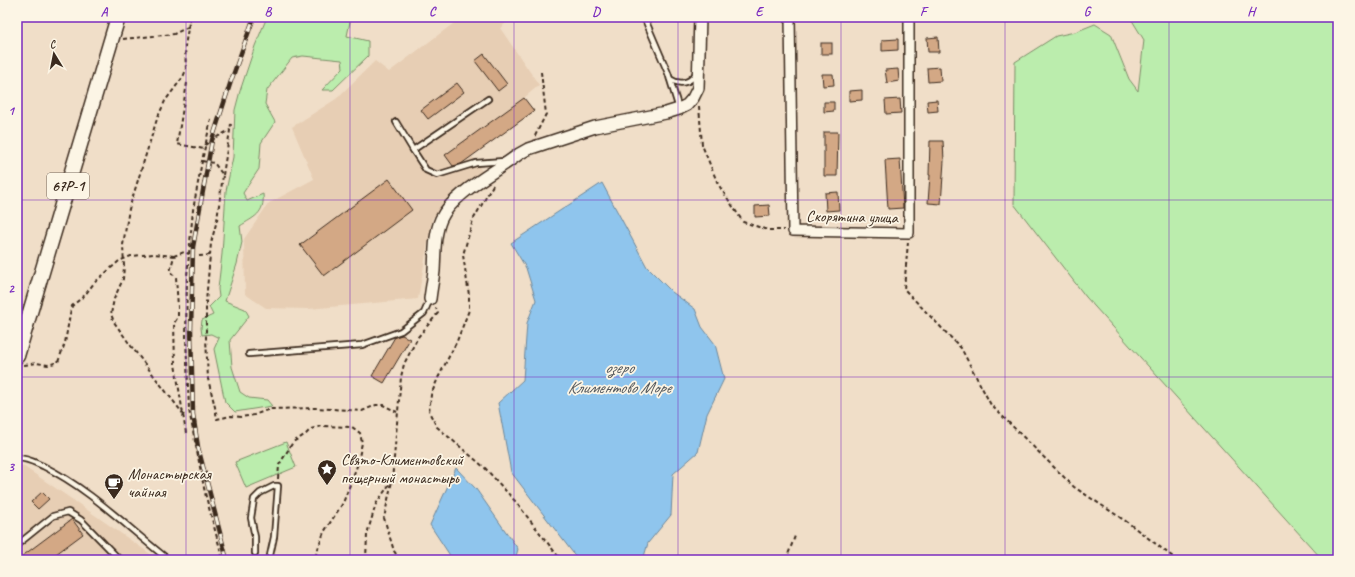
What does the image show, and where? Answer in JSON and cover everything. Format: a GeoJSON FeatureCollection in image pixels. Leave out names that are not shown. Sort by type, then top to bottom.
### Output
{"type":"FeatureCollection","features":[{"type":"Feature","properties":{"kind":"main road","name":"67Р-1"},"geometry":{"type":"LineString","coordinates":[[20,361],[118,17]]}},
{"type":"Feature","properties":{"kind":"street"},"geometry":{"type":"LineString","coordinates":[[430,299],[437,235],[441,220],[446,211],[468,190],[528,149],[595,127],[666,113],[687,105],[693,98],[698,88],[700,17]]}},
{"type":"Feature","properties":{"kind":"street","name":"Скорятина улица"},"geometry":{"type":"LineString","coordinates":[[790,17],[793,231],[909,233],[909,17]]}},
{"type":"Feature","properties":{"kind":"lane"},"geometry":{"type":"LineString","coordinates":[[644,17],[670,79],[679,109]]}},
{"type":"Feature","properties":{"kind":"lane"},"geometry":{"type":"LineString","coordinates":[[670,79],[682,84],[694,76],[698,68]]}},
{"type":"Feature","properties":{"kind":"lane"},"geometry":{"type":"LineString","coordinates":[[413,150],[488,99]]}},
{"type":"Feature","properties":{"kind":"lane"},"geometry":{"type":"LineString","coordinates":[[396,122],[426,170],[437,176],[476,163],[510,161]]}},
{"type":"Feature","properties":{"kind":"lane"},"geometry":{"type":"LineString","coordinates":[[249,354],[362,345],[401,331],[424,313],[430,299]]}},
{"type":"Feature","properties":{"kind":"lane"},"geometry":{"type":"LineString","coordinates":[[17,458],[26,458],[60,475],[118,517],[169,560]]}},
{"type":"Feature","properties":{"kind":"lane"},"geometry":{"type":"LineString","coordinates":[[255,553],[255,537],[251,518],[254,499],[260,493],[274,486],[278,486],[274,537],[269,560]]}},
{"type":"Feature","properties":{"kind":"lane"},"geometry":{"type":"LineString","coordinates":[[17,545],[53,516],[68,512],[81,520],[120,560]]}},
{"type":"Feature","properties":{"kind":"path"},"geometry":{"type":"LineString","coordinates":[[184,415],[153,376],[114,322],[111,314],[123,279],[123,245],[129,209],[157,119],[165,101],[184,77],[186,70],[185,46],[190,17]]}},
{"type":"Feature","properties":{"kind":"path"},"geometry":{"type":"LineString","coordinates":[[111,40],[148,38],[174,34],[188,27]]}},
{"type":"Feature","properties":{"kind":"path"},"geometry":{"type":"LineString","coordinates":[[528,149],[546,114],[541,72]]}},
{"type":"Feature","properties":{"kind":"path"},"geometry":{"type":"LineString","coordinates":[[187,83],[177,144],[204,149]]}},
{"type":"Feature","properties":{"kind":"path"},"geometry":{"type":"LineString","coordinates":[[698,88],[702,145],[718,184],[742,222],[768,230],[793,231]]}},
{"type":"Feature","properties":{"kind":"path"},"geometry":{"type":"LineString","coordinates":[[211,119],[204,149],[194,210],[189,254],[186,338],[189,410],[205,492],[223,560]]}},
{"type":"Feature","properties":{"kind":"path"},"geometry":{"type":"LineString","coordinates":[[231,124],[217,220],[211,243],[206,302],[208,379],[217,420],[231,416],[241,417],[254,415],[270,409],[317,408],[362,411],[376,405],[383,405],[397,412]]}},
{"type":"Feature","properties":{"kind":"path"},"geometry":{"type":"LineString","coordinates":[[205,145],[230,130]]}},
{"type":"Feature","properties":{"kind":"path"},"geometry":{"type":"LineString","coordinates":[[202,161],[214,163],[223,175]]}},
{"type":"Feature","properties":{"kind":"path"},"geometry":{"type":"LineString","coordinates":[[497,180],[473,220],[463,255],[469,295],[469,310],[457,341],[430,395],[429,412],[437,427],[485,468],[515,501],[561,560]]}},
{"type":"Feature","properties":{"kind":"path"},"geometry":{"type":"LineString","coordinates":[[909,233],[904,289],[961,348],[990,405],[1074,487],[1127,522],[1177,560]]}},
{"type":"Feature","properties":{"kind":"path"},"geometry":{"type":"LineString","coordinates":[[20,361],[37,362],[48,365],[58,362],[65,343],[72,306],[119,260],[131,256],[154,254],[174,256],[184,252],[189,254]]}},
{"type":"Feature","properties":{"kind":"path"},"geometry":{"type":"LineString","coordinates":[[199,256],[211,255]]}},
{"type":"Feature","properties":{"kind":"path"},"geometry":{"type":"LineString","coordinates":[[174,256],[170,272],[176,277],[178,307],[178,317],[174,323],[175,364],[186,433]]}},
{"type":"Feature","properties":{"kind":"path"},"geometry":{"type":"LineString","coordinates":[[400,560],[394,550],[384,518],[392,481],[401,377],[404,364],[418,337],[438,313],[436,306],[430,299]]}},
{"type":"Feature","properties":{"kind":"path"},"geometry":{"type":"LineString","coordinates":[[278,486],[279,465],[294,442],[306,434],[310,429],[322,426],[352,427],[360,432],[362,443],[357,466],[343,503],[324,532],[314,560]]}},
{"type":"Feature","properties":{"kind":"path"},"geometry":{"type":"LineString","coordinates":[[366,560],[367,534],[376,504],[392,481]]}},
{"type":"Feature","properties":{"kind":"path"},"geometry":{"type":"LineString","coordinates":[[786,560],[794,536]]}},
{"type":"Feature","properties":{"kind":"shaded area"},"geometry":{"type":"Polygon","coordinates":[[[462,17],[501,17],[506,23],[500,28],[539,85],[524,98],[534,111],[472,156],[484,174],[457,189],[432,219],[418,299],[308,309],[266,308],[245,294],[244,239],[269,203],[314,179],[292,127],[336,99],[375,61],[389,72],[462,17]]]}},
{"type":"Feature","properties":{"kind":"shaded area"},"geometry":{"type":"Polygon","coordinates":[[[17,462],[76,502],[159,560],[17,560],[17,462]]]}},
{"type":"Feature","properties":{"kind":"green space"},"geometry":{"type":"Polygon","coordinates":[[[267,17],[351,17],[347,36],[368,41],[368,56],[333,90],[322,90],[343,68],[342,60],[303,56],[292,58],[267,90],[265,104],[275,122],[261,143],[259,169],[243,193],[247,201],[263,194],[263,201],[258,214],[240,226],[242,242],[237,264],[225,301],[245,309],[249,316],[230,340],[232,367],[240,392],[249,398],[267,400],[272,406],[235,412],[225,402],[214,349],[219,338],[211,334],[202,335],[201,328],[202,320],[213,315],[209,307],[219,297],[218,289],[226,191],[233,157],[235,110],[255,46],[267,17]]]}},
{"type":"Feature","properties":{"kind":"green space"},"geometry":{"type":"Polygon","coordinates":[[[1130,17],[1338,17],[1338,560],[1321,558],[1086,297],[1014,204],[1015,62],[1056,36],[1075,32],[1095,24],[1111,34],[1129,79],[1138,91],[1144,40],[1130,17]]]}},
{"type":"Feature","properties":{"kind":"green space"},"geometry":{"type":"Polygon","coordinates":[[[286,442],[296,467],[246,488],[235,462],[286,442]]]}},
{"type":"Feature","properties":{"kind":"water","name":"озеро Климентово Море"},"geometry":{"type":"Polygon","coordinates":[[[602,183],[647,267],[672,292],[695,309],[702,327],[715,344],[724,379],[707,414],[698,452],[673,474],[671,515],[648,543],[643,560],[580,560],[573,553],[511,472],[498,403],[523,380],[527,323],[536,300],[526,268],[511,243],[602,183]]]}},
{"type":"Feature","properties":{"kind":"water"},"geometry":{"type":"Polygon","coordinates":[[[456,468],[476,489],[518,549],[515,560],[453,560],[430,525],[456,468]]]}},
{"type":"Feature","properties":{"kind":"building"},"geometry":{"type":"Polygon","coordinates":[[[938,37],[939,52],[928,52],[927,38],[938,37]]]}},
{"type":"Feature","properties":{"kind":"building"},"geometry":{"type":"Polygon","coordinates":[[[898,39],[898,50],[882,51],[882,40],[898,39]]]}},
{"type":"Feature","properties":{"kind":"building"},"geometry":{"type":"Polygon","coordinates":[[[821,43],[832,43],[832,54],[821,54],[821,43]]]}},
{"type":"Feature","properties":{"kind":"building"},"geometry":{"type":"Polygon","coordinates":[[[484,54],[507,84],[498,91],[475,61],[484,54]]]}},
{"type":"Feature","properties":{"kind":"building"},"geometry":{"type":"Polygon","coordinates":[[[940,67],[941,81],[928,82],[927,68],[940,67]]]}},
{"type":"Feature","properties":{"kind":"building"},"geometry":{"type":"Polygon","coordinates":[[[898,69],[899,81],[887,83],[885,70],[898,69]]]}},
{"type":"Feature","properties":{"kind":"building"},"geometry":{"type":"Polygon","coordinates":[[[822,74],[833,74],[834,85],[823,86],[822,74]]]}},
{"type":"Feature","properties":{"kind":"building"},"geometry":{"type":"Polygon","coordinates":[[[457,83],[464,92],[428,119],[421,110],[457,83]]]}},
{"type":"Feature","properties":{"kind":"building"},"geometry":{"type":"Polygon","coordinates":[[[862,90],[862,100],[849,101],[849,91],[862,90]]]}},
{"type":"Feature","properties":{"kind":"building"},"geometry":{"type":"Polygon","coordinates":[[[524,98],[534,111],[461,164],[453,166],[445,155],[524,98]]]}},
{"type":"Feature","properties":{"kind":"building"},"geometry":{"type":"Polygon","coordinates":[[[900,99],[901,113],[886,114],[885,100],[900,99]]]}},
{"type":"Feature","properties":{"kind":"building"},"geometry":{"type":"Polygon","coordinates":[[[937,100],[938,111],[928,112],[927,101],[937,100]]]}},
{"type":"Feature","properties":{"kind":"building"},"geometry":{"type":"Polygon","coordinates":[[[824,102],[834,102],[834,111],[824,112],[824,102]]]}},
{"type":"Feature","properties":{"kind":"building"},"geometry":{"type":"Polygon","coordinates":[[[824,132],[838,132],[837,176],[824,176],[824,132]]]}},
{"type":"Feature","properties":{"kind":"building"},"geometry":{"type":"Polygon","coordinates":[[[930,141],[943,141],[944,161],[941,204],[928,203],[930,141]]]}},
{"type":"Feature","properties":{"kind":"building"},"geometry":{"type":"Polygon","coordinates":[[[900,159],[903,208],[888,209],[885,160],[900,159]]]}},
{"type":"Feature","properties":{"kind":"building"},"geometry":{"type":"Polygon","coordinates":[[[389,179],[412,210],[324,276],[300,245],[389,179]]]}},
{"type":"Feature","properties":{"kind":"building"},"geometry":{"type":"Polygon","coordinates":[[[838,192],[839,210],[826,211],[825,193],[838,192]]]}},
{"type":"Feature","properties":{"kind":"building"},"geometry":{"type":"Polygon","coordinates":[[[769,205],[770,216],[755,217],[755,206],[769,205]]]}},
{"type":"Feature","properties":{"kind":"building"},"geometry":{"type":"Polygon","coordinates":[[[402,335],[410,339],[384,383],[372,376],[395,337],[402,335]]]}},
{"type":"Feature","properties":{"kind":"building"},"geometry":{"type":"Polygon","coordinates":[[[42,492],[49,499],[38,509],[31,502],[42,492]]]}},
{"type":"Feature","properties":{"kind":"building"},"geometry":{"type":"Polygon","coordinates":[[[72,519],[83,534],[48,560],[17,560],[72,519]]]}},
{"type":"Feature","properties":{"kind":"railway"},"geometry":{"type":"LineString","coordinates":[[227,560],[198,447],[193,414],[191,330],[193,247],[212,140],[254,17]]}},
{"type":"Feature","properties":{"kind":"place","name":"Свято-Климентовский пещерный монастырь"},"geometry":{"type":"Point","coordinates":[327,486]}},
{"type":"Feature","properties":{"kind":"place","name":"Монастырская чайная"},"geometry":{"type":"Point","coordinates":[114,500]}}]}
